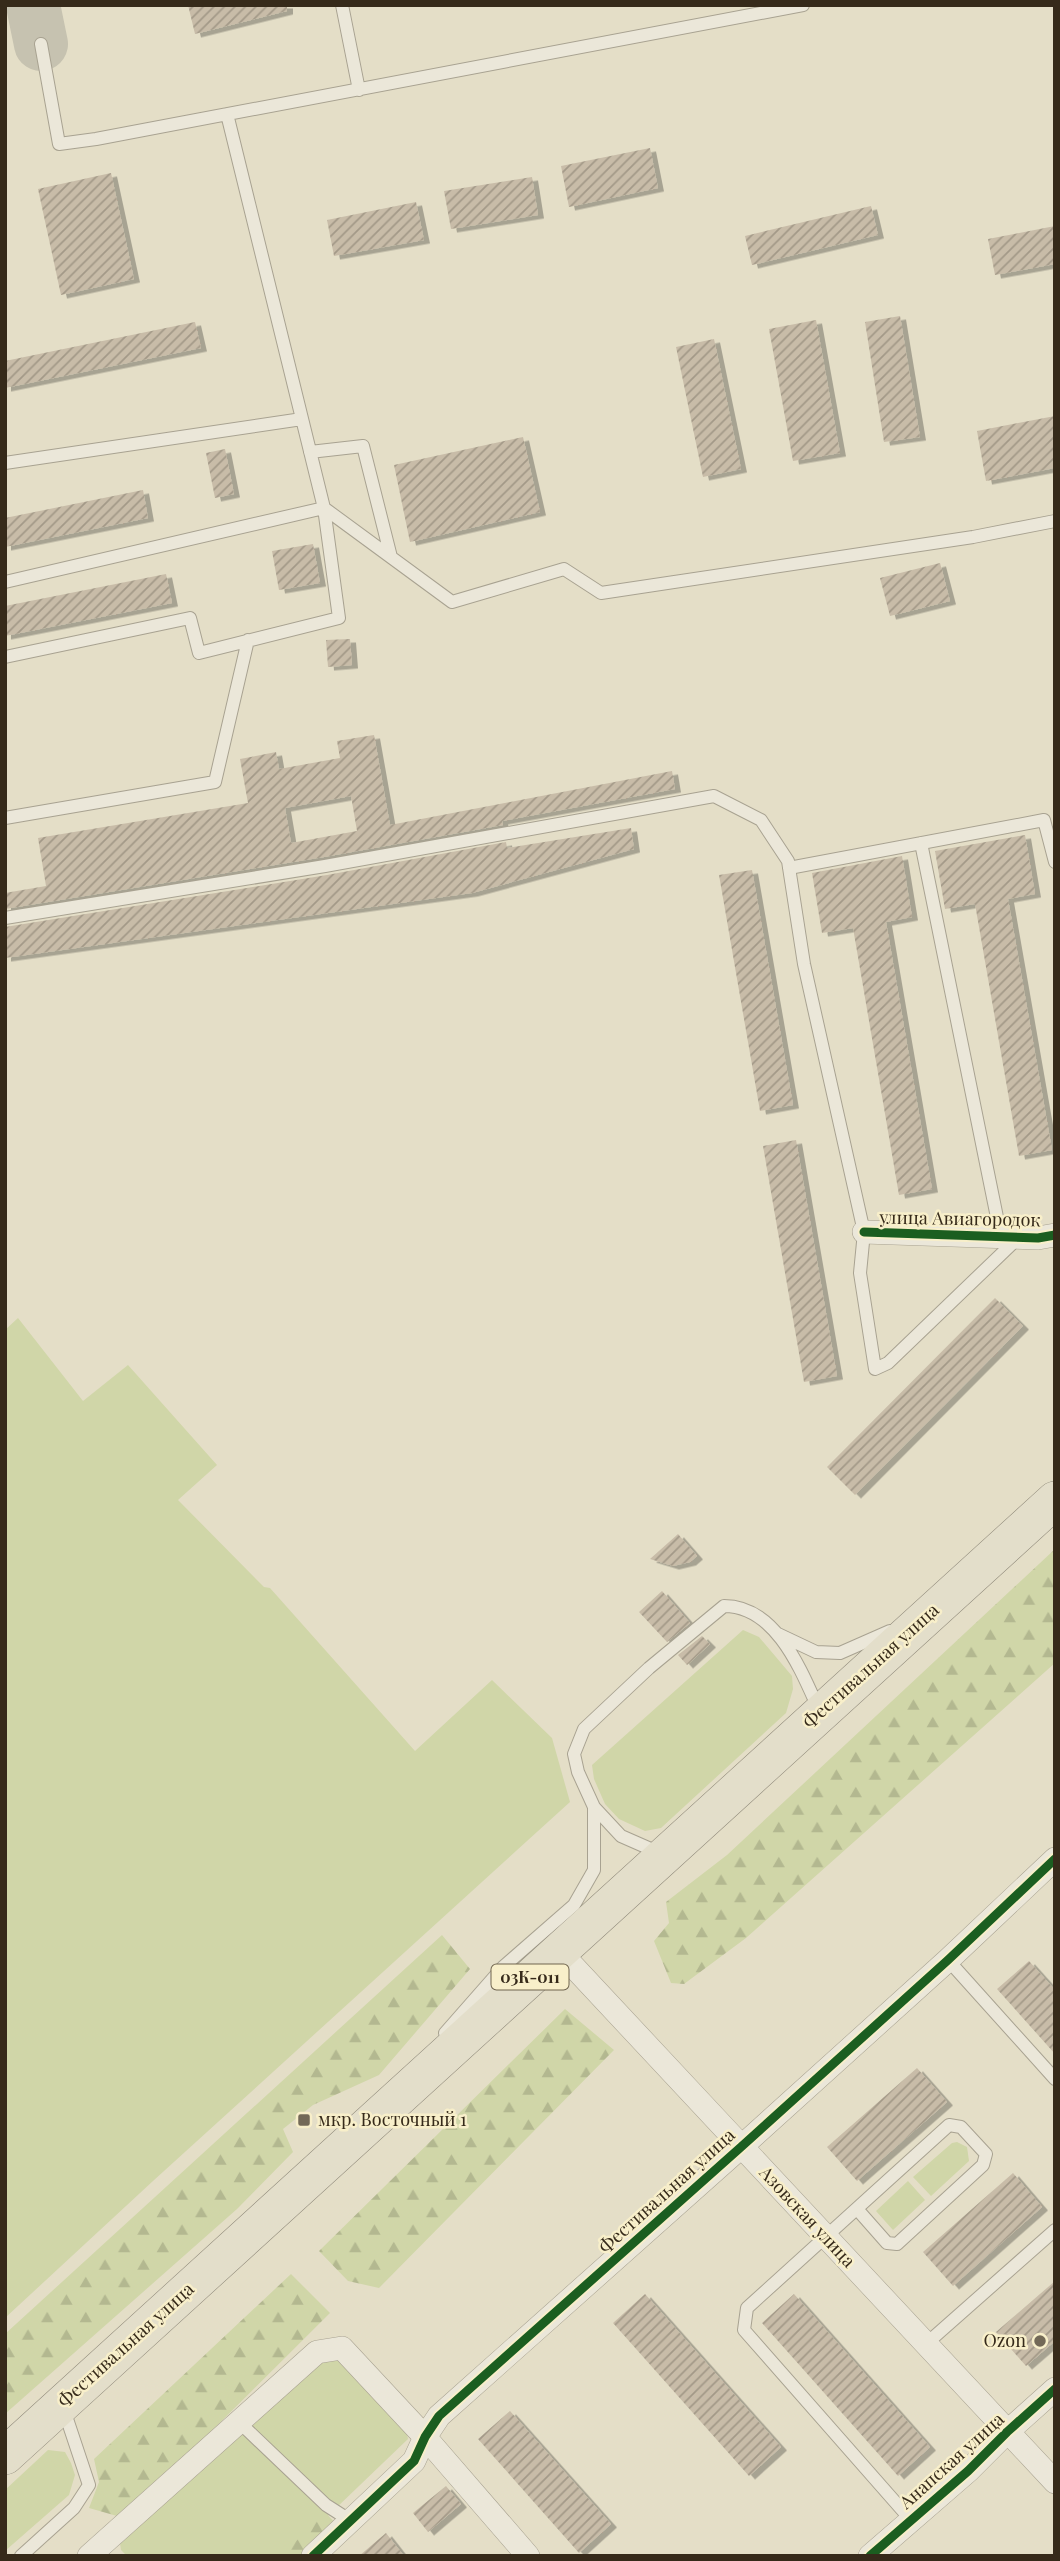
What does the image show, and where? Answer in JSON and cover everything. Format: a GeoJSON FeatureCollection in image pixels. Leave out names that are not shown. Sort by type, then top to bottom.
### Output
{"type":"FeatureCollection","features":[{"type":"Feature","properties":{"kind":"main road","name":"Фестивальная улица"},"geometry":{"type":"LineString","coordinates":[[5,2456],[1055,1500]]}},
{"type":"Feature","properties":{"kind":"street","name":"улица Авиагородок"},"geometry":{"type":"LineString","coordinates":[[863,1232],[1010,1237],[1055,1235]]}},
{"type":"Feature","properties":{"kind":"street","name":"Фестивальная улица"},"geometry":{"type":"LineString","coordinates":[[313,2556],[414,2461],[439,2416],[741,2147],[1054,1861]]}},
{"type":"Feature","properties":{"kind":"street","name":"Азовская улица"},"geometry":{"type":"LineString","coordinates":[[559,1951],[1055,2482]]}},
{"type":"Feature","properties":{"kind":"street"},"geometry":{"type":"LineString","coordinates":[[103,2552],[239,2422],[317,2352],[342,2348],[425,2437],[528,2556]]}},
{"type":"Feature","properties":{"kind":"street","name":"Анапская улица"},"geometry":{"type":"LineString","coordinates":[[870,2556],[968,2471],[1055,2389]]}},
{"type":"Feature","properties":{"kind":"lane"},"geometry":{"type":"LineString","coordinates":[[342,5],[359,90]]}},
{"type":"Feature","properties":{"kind":"lane"},"geometry":{"type":"LineString","coordinates":[[41,44],[59,144],[803,5]]}},
{"type":"Feature","properties":{"kind":"lane"},"geometry":{"type":"LineString","coordinates":[[5,657],[190,618],[199,653],[339,618],[324,509],[227,114]]}},
{"type":"Feature","properties":{"kind":"lane"},"geometry":{"type":"LineString","coordinates":[[5,463],[302,419]]}},
{"type":"Feature","properties":{"kind":"lane"},"geometry":{"type":"LineString","coordinates":[[310,452],[363,446],[391,557]]}},
{"type":"Feature","properties":{"kind":"lane"},"geometry":{"type":"LineString","coordinates":[[5,582],[324,509],[452,602],[564,569],[601,593],[973,537],[1055,520]]}},
{"type":"Feature","properties":{"kind":"lane"},"geometry":{"type":"LineString","coordinates":[[5,817],[215,782],[248,640]]}},
{"type":"Feature","properties":{"kind":"lane"},"geometry":{"type":"LineString","coordinates":[[5,918],[325,866],[714,796],[761,820],[788,861],[804,964],[863,1232],[860,1273],[875,1369],[888,1363],[1010,1237],[921,843]]}},
{"type":"Feature","properties":{"kind":"lane"},"geometry":{"type":"LineString","coordinates":[[789,868],[1044,820],[1055,862]]}},
{"type":"Feature","properties":{"kind":"lane"},"geometry":{"type":"LineString","coordinates":[[664,1854],[621,1836],[594,1807],[578,1772],[574,1754],[584,1728],[649,1668],[724,1606],[739,1606],[778,1634],[802,1673],[820,1712]]}},
{"type":"Feature","properties":{"kind":"lane"},"geometry":{"type":"LineString","coordinates":[[778,1634],[816,1651],[840,1653],[926,1616]]}},
{"type":"Feature","properties":{"kind":"lane"},"geometry":{"type":"LineString","coordinates":[[344,2146],[503,1967],[574,1905],[594,1870],[594,1807]]}},
{"type":"Feature","properties":{"kind":"lane"},"geometry":{"type":"LineString","coordinates":[[948,1960],[1055,2079]]}},
{"type":"Feature","properties":{"kind":"lane"},"geometry":{"type":"LineString","coordinates":[[857,2209],[887,2243],[897,2244],[984,2165],[986,2154],[961,2127],[949,2125],[747,2308],[744,2330],[911,2520]]}},
{"type":"Feature","properties":{"kind":"lane"},"geometry":{"type":"LineString","coordinates":[[926,2344],[1055,2230]]}},
{"type":"Feature","properties":{"kind":"lane"},"geometry":{"type":"LineString","coordinates":[[22,2556],[74,2508],[89,2485],[62,2403]]}},
{"type":"Feature","properties":{"kind":"lane"},"geometry":{"type":"LineString","coordinates":[[239,2422],[327,2505],[351,2521]]}},
{"type":"Feature","properties":{"kind":"green space"},"geometry":{"type":"Polygon","coordinates":[[[18,1318],[83,1401],[128,1365],[217,1465],[178,1500],[264,1587],[270,1588],[415,1751],[492,1680],[552,1738],[570,1802],[5,2318],[5,1330],[18,1318]]]}},
{"type":"Feature","properties":{"kind":"green space"},"geometry":{"type":"Polygon","coordinates":[[[1055,1549],[1055,1663],[746,1938],[684,1984],[671,1983],[654,1941],[669,1923],[666,1902],[727,1855],[1055,1549]]]}},
{"type":"Feature","properties":{"kind":"green space"},"geometry":{"type":"Polygon","coordinates":[[[743,1630],[759,1637],[792,1676],[793,1689],[786,1713],[661,1828],[645,1831],[619,1819],[605,1804],[594,1779],[592,1765],[743,1630]]]}},
{"type":"Feature","properties":{"kind":"green space"},"geometry":{"type":"Polygon","coordinates":[[[442,1935],[470,1969],[379,2075],[313,2105],[283,2129],[293,2152],[237,2209],[5,2414],[5,2334],[442,1935]]]}},
{"type":"Feature","properties":{"kind":"green space"},"geometry":{"type":"Polygon","coordinates":[[[565,2009],[614,2050],[379,2288],[348,2281],[319,2251],[565,2009]]]}},
{"type":"Feature","properties":{"kind":"green space"},"geometry":{"type":"Polygon","coordinates":[[[957,2142],[967,2147],[969,2161],[931,2196],[913,2177],[952,2143],[957,2142]]]}},
{"type":"Feature","properties":{"kind":"green space"},"geometry":{"type":"Polygon","coordinates":[[[908,2181],[925,2200],[893,2230],[876,2211],[908,2181]]]}},
{"type":"Feature","properties":{"kind":"green space"},"geometry":{"type":"Polygon","coordinates":[[[291,2274],[330,2313],[124,2518],[89,2508],[99,2482],[94,2459],[291,2274]]]}},
{"type":"Feature","properties":{"kind":"green space"},"geometry":{"type":"Polygon","coordinates":[[[321,2356],[342,2356],[405,2425],[408,2439],[286,2556],[127,2556],[121,2550],[119,2536],[321,2356]]]}},
{"type":"Feature","properties":{"kind":"green space"},"geometry":{"type":"Polygon","coordinates":[[[48,2450],[65,2452],[71,2463],[75,2475],[69,2495],[5,2551],[5,2490],[48,2450]]]}},
{"type":"Feature","properties":{"kind":"green space"},"geometry":{"type":"Polygon","coordinates":[[[325,2512],[338,2526],[307,2556],[281,2556],[325,2512]]]}},
{"type":"Feature","properties":{"kind":"building"},"geometry":{"type":"Polygon","coordinates":[[[188,5],[287,5],[287,11],[195,34],[188,5]]]}},
{"type":"Feature","properties":{"kind":"building"},"geometry":{"type":"Polygon","coordinates":[[[650,148],[658,188],[569,207],[561,166],[650,148]]]}},
{"type":"Feature","properties":{"kind":"building"},"geometry":{"type":"Polygon","coordinates":[[[111,173],[134,279],[61,295],[38,189],[111,173]]]}},
{"type":"Feature","properties":{"kind":"building"},"geometry":{"type":"Polygon","coordinates":[[[532,177],[538,215],[451,229],[444,191],[532,177]]]}},
{"type":"Feature","properties":{"kind":"building"},"geometry":{"type":"Polygon","coordinates":[[[416,202],[424,240],[334,256],[327,220],[416,202]]]}},
{"type":"Feature","properties":{"kind":"building"},"geometry":{"type":"Polygon","coordinates":[[[871,206],[878,235],[752,265],[745,236],[871,206]]]}},
{"type":"Feature","properties":{"kind":"building"},"geometry":{"type":"Polygon","coordinates":[[[1055,226],[1055,264],[995,275],[988,239],[1055,226]]]}},
{"type":"Feature","properties":{"kind":"building"},"geometry":{"type":"Polygon","coordinates":[[[900,316],[920,437],[884,442],[865,322],[900,316]]]}},
{"type":"Feature","properties":{"kind":"building"},"geometry":{"type":"Polygon","coordinates":[[[816,320],[840,453],[793,461],[769,329],[816,320]]]}},
{"type":"Feature","properties":{"kind":"building"},"geometry":{"type":"Polygon","coordinates":[[[195,322],[201,348],[5,388],[5,361],[195,322]]]}},
{"type":"Feature","properties":{"kind":"building"},"geometry":{"type":"Polygon","coordinates":[[[714,339],[741,469],[703,477],[676,347],[714,339]]]}},
{"type":"Feature","properties":{"kind":"building"},"geometry":{"type":"Polygon","coordinates":[[[1055,416],[1055,468],[986,481],[977,431],[1055,416]]]}},
{"type":"Feature","properties":{"kind":"building"},"geometry":{"type":"Polygon","coordinates":[[[523,437],[540,512],[410,542],[394,465],[523,437]]]}},
{"type":"Feature","properties":{"kind":"building"},"geometry":{"type":"Polygon","coordinates":[[[225,449],[234,494],[215,498],[206,453],[225,449]]]}},
{"type":"Feature","properties":{"kind":"building"},"geometry":{"type":"Polygon","coordinates":[[[143,490],[148,518],[5,547],[5,518],[143,490]]]}},
{"type":"Feature","properties":{"kind":"building"},"geometry":{"type":"Polygon","coordinates":[[[313,544],[320,583],[279,590],[272,551],[313,544]]]}},
{"type":"Feature","properties":{"kind":"building"},"geometry":{"type":"Polygon","coordinates":[[[940,563],[950,601],[890,616],[880,578],[940,563]]]}},
{"type":"Feature","properties":{"kind":"building"},"geometry":{"type":"Polygon","coordinates":[[[166,574],[172,603],[5,636],[5,606],[166,574]]]}},
{"type":"Feature","properties":{"kind":"building"},"geometry":{"type":"Polygon","coordinates":[[[350,639],[352,665],[328,667],[326,640],[350,639]]]}},
{"type":"Feature","properties":{"kind":"building"},"geometry":{"type":"Polygon","coordinates":[[[374,735],[390,825],[672,771],[675,789],[502,821],[503,825],[5,909],[5,893],[46,886],[38,838],[248,803],[240,759],[276,752],[279,769],[340,758],[337,741],[374,735]],[[351,796],[285,808],[291,843],[357,831],[351,796]]]}},
{"type":"Feature","properties":{"kind":"building"},"geometry":{"type":"Polygon","coordinates":[[[631,828],[634,849],[472,893],[5,958],[5,927],[327,875],[506,842],[507,848],[631,828]]]}},
{"type":"Feature","properties":{"kind":"building"},"geometry":{"type":"Polygon","coordinates":[[[1025,835],[1035,894],[1008,899],[1052,1150],[1019,1156],[975,904],[945,909],[935,851],[1025,835]]]}},
{"type":"Feature","properties":{"kind":"building"},"geometry":{"type":"Polygon","coordinates":[[[902,856],[912,917],[886,922],[932,1189],[899,1195],[853,928],[822,933],[812,873],[902,856]]]}},
{"type":"Feature","properties":{"kind":"building"},"geometry":{"type":"Polygon","coordinates":[[[752,870],[793,1105],[760,1111],[719,875],[752,870]]]}},
{"type":"Feature","properties":{"kind":"building"},"geometry":{"type":"Polygon","coordinates":[[[796,1140],[837,1376],[804,1382],[763,1146],[796,1140]]]}},
{"type":"Feature","properties":{"kind":"building"},"geometry":{"type":"Polygon","coordinates":[[[995,1298],[1023,1326],[855,1495],[827,1467],[995,1298]]]}},
{"type":"Feature","properties":{"kind":"building"},"geometry":{"type":"Polygon","coordinates":[[[678,1534],[697,1556],[690,1562],[673,1566],[650,1559],[678,1534]]]}},
{"type":"Feature","properties":{"kind":"building"},"geometry":{"type":"Polygon","coordinates":[[[662,1591],[690,1623],[667,1642],[639,1612],[662,1591]]]}},
{"type":"Feature","properties":{"kind":"building"},"geometry":{"type":"Polygon","coordinates":[[[702,1636],[710,1644],[687,1665],[678,1655],[702,1636]]]}},
{"type":"Feature","properties":{"kind":"building"},"geometry":{"type":"Polygon","coordinates":[[[1029,1961],[1055,1990],[1055,2054],[997,1989],[1029,1961]]]}},
{"type":"Feature","properties":{"kind":"building"},"geometry":{"type":"Polygon","coordinates":[[[917,2068],[947,2102],[857,2181],[827,2147],[917,2068]]]}},
{"type":"Feature","properties":{"kind":"building"},"geometry":{"type":"Polygon","coordinates":[[[1013,2173],[1042,2207],[953,2286],[923,2252],[1013,2173]]]}},
{"type":"Feature","properties":{"kind":"building"},"geometry":{"type":"Polygon","coordinates":[[[1055,2281],[1055,2341],[1026,2366],[996,2332],[1055,2281]]]}},
{"type":"Feature","properties":{"kind":"building"},"geometry":{"type":"Polygon","coordinates":[[[645,2294],[781,2447],[749,2476],[613,2323],[645,2294]]]}},
{"type":"Feature","properties":{"kind":"building"},"geometry":{"type":"Polygon","coordinates":[[[794,2294],[930,2447],[898,2476],[762,2323],[794,2294]]]}},
{"type":"Feature","properties":{"kind":"building"},"geometry":{"type":"Polygon","coordinates":[[[510,2411],[611,2524],[579,2553],[478,2439],[510,2411]]]}},
{"type":"Feature","properties":{"kind":"building"},"geometry":{"type":"Polygon","coordinates":[[[446,2486],[461,2504],[428,2532],[413,2513],[446,2486]]]}},
{"type":"Feature","properties":{"kind":"building"},"geometry":{"type":"Polygon","coordinates":[[[386,2533],[404,2556],[359,2556],[386,2533]]]}},
{"type":"Feature","properties":{"kind":"taxiway"},"geometry":{"type":"LineString","coordinates":[[33,5],[41,44]]}},
{"type":"Feature","properties":{"kind":"cycle path"},"geometry":{"type":"LineString","coordinates":[[864,1232],[1038,1238],[1055,1235]]}},
{"type":"Feature","properties":{"kind":"cycle path"},"geometry":{"type":"LineString","coordinates":[[313,2556],[414,2461],[439,2416],[948,1960],[1055,1859]]}},
{"type":"Feature","properties":{"kind":"cycle path"},"geometry":{"type":"LineString","coordinates":[[870,2556],[968,2471],[1055,2389]]}},
{"type":"Feature","properties":{"kind":"place","name":"мкр. Восточный 1"},"geometry":{"type":"Point","coordinates":[304,2120]}},
{"type":"Feature","properties":{"kind":"place","name":"Ozon"},"geometry":{"type":"Point","coordinates":[1040,2341]}}]}
